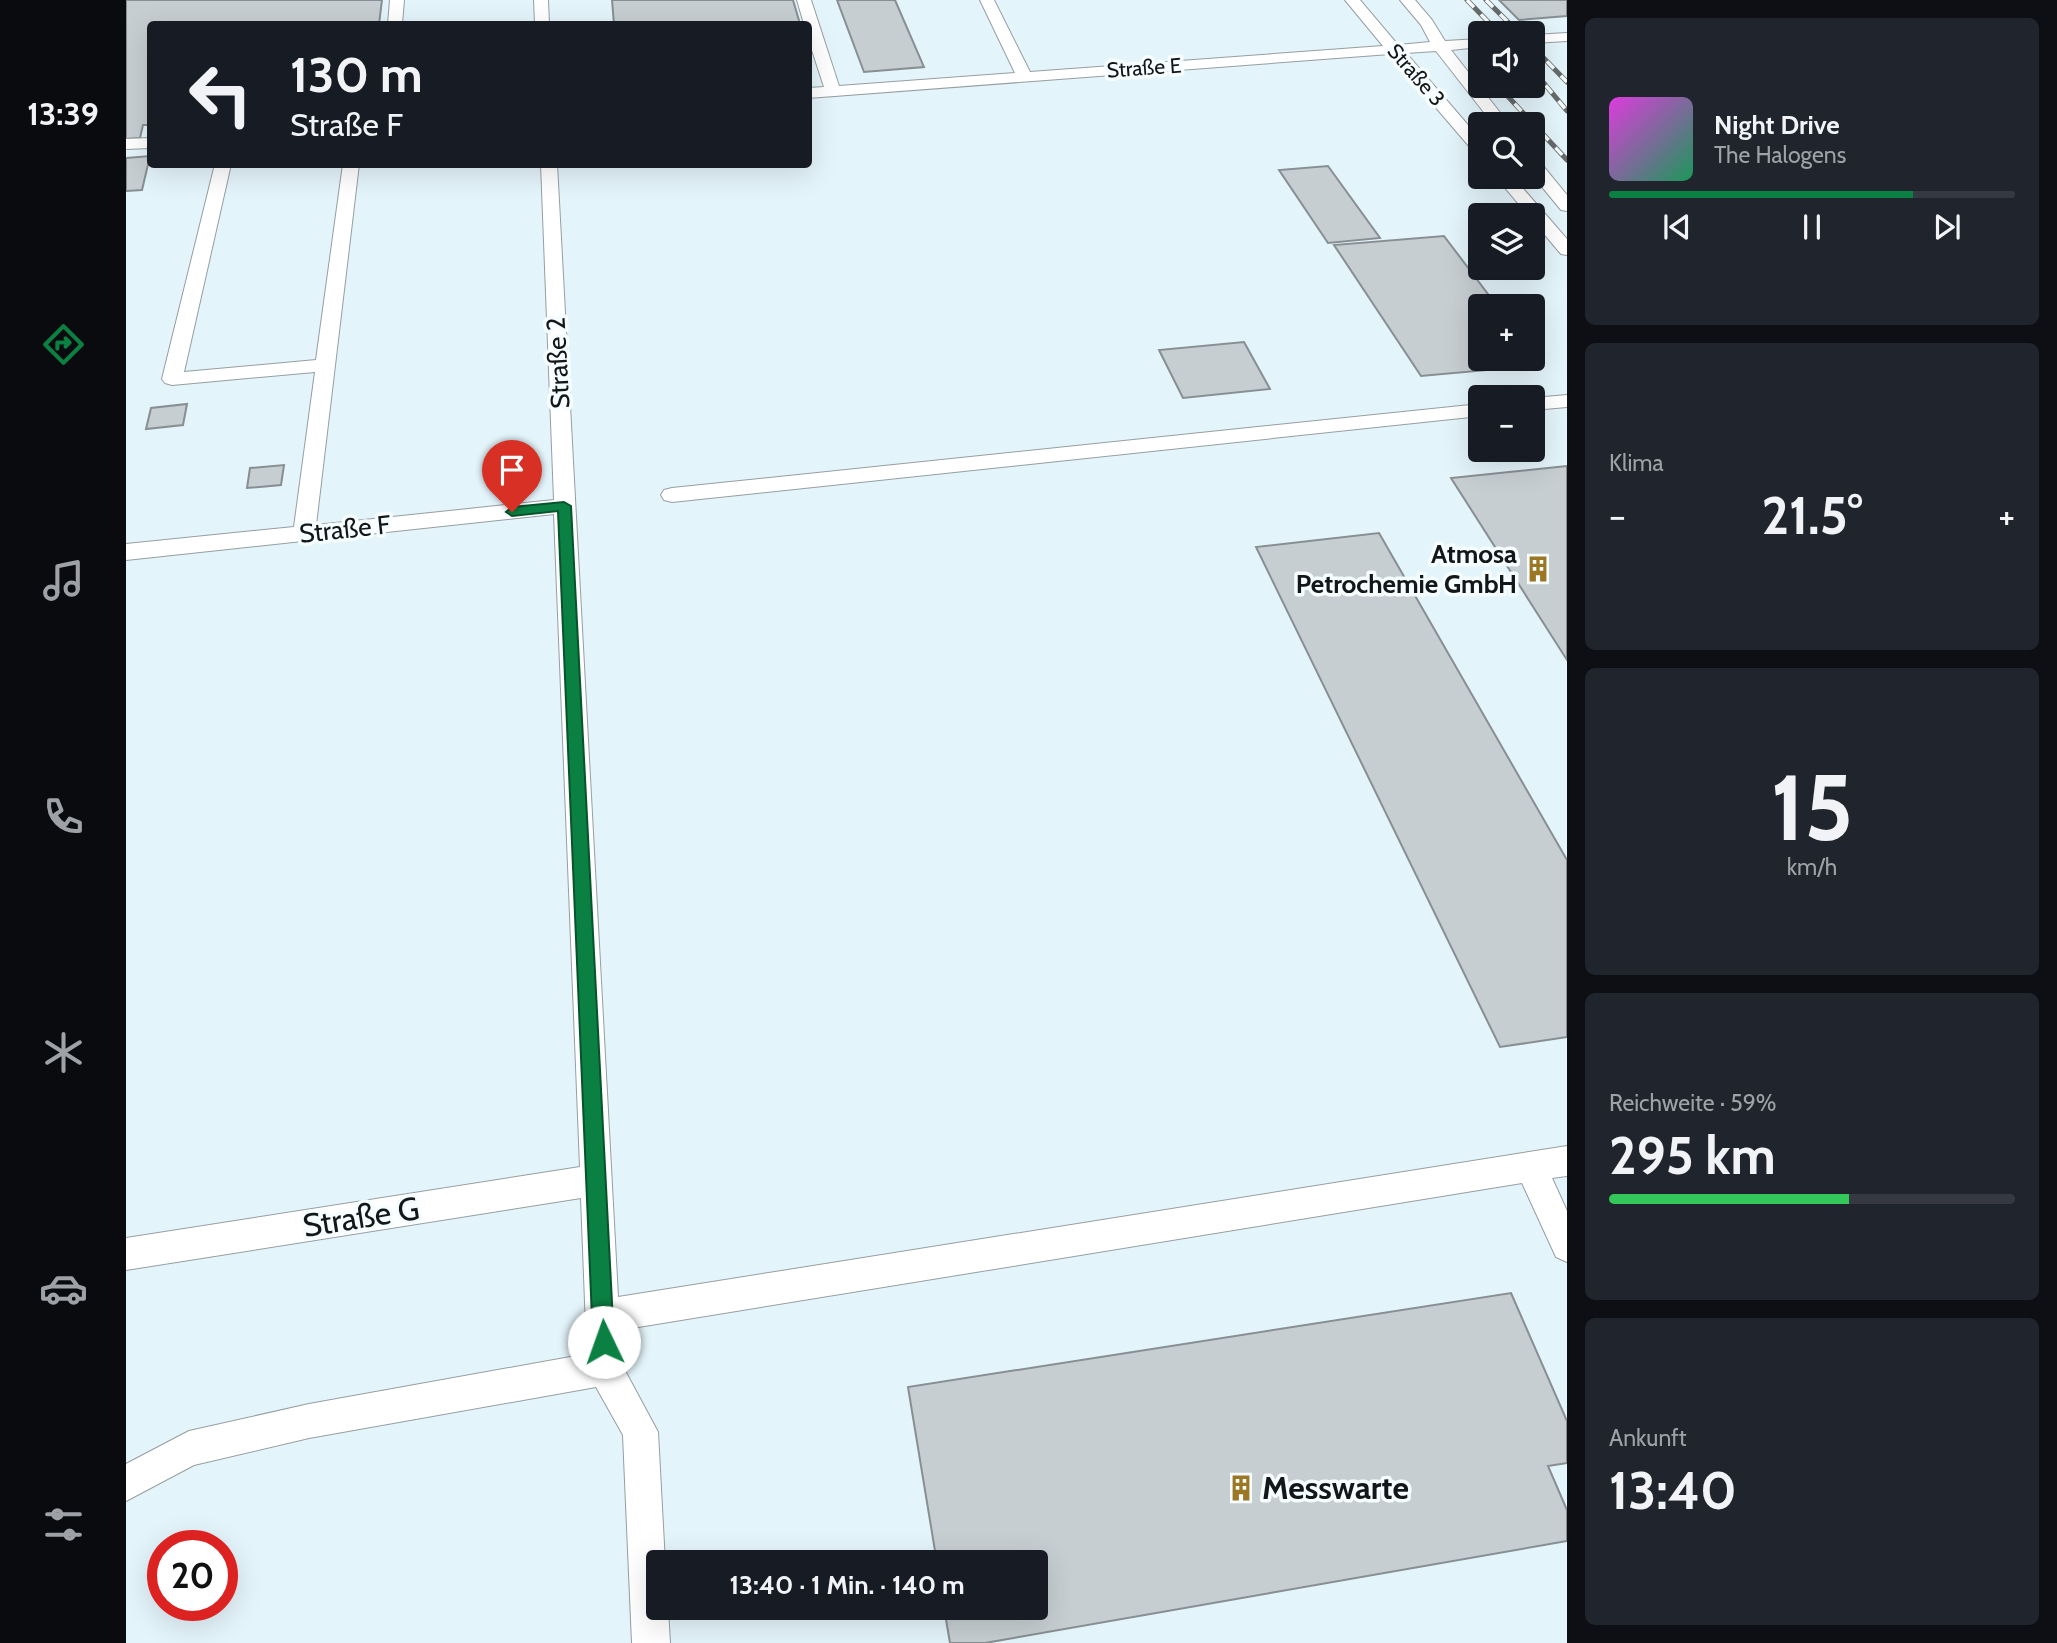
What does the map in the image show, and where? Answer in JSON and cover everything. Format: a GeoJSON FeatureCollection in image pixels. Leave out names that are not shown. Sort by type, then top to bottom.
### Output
{"type":"FeatureCollection","features":[{"type":"Feature","properties":{"kind":"lane"},"geometry":{"type":"LineString","coordinates":[[395,21],[397,0]]}},
{"type":"Feature","properties":{"kind":"lane"},"geometry":{"type":"LineString","coordinates":[[541,0],[542,21]]}},
{"type":"Feature","properties":{"kind":"lane"},"geometry":{"type":"LineString","coordinates":[[804,0],[811,21]]}},
{"type":"Feature","properties":{"kind":"lane"},"geometry":{"type":"LineString","coordinates":[[987,0],[1025,77]]}},
{"type":"Feature","properties":{"kind":"lane","name":"Straße 3"},"geometry":{"type":"LineString","coordinates":[[1352,0],[1468,135]]}},
{"type":"Feature","properties":{"kind":"lane"},"geometry":{"type":"LineString","coordinates":[[1406,0],[1427,23],[1440,46],[1492,112]]}},
{"type":"Feature","properties":{"kind":"lane"},"geometry":{"type":"LineString","coordinates":[[812,25],[833,92]]}},
{"type":"Feature","properties":{"kind":"lane"},"geometry":{"type":"LineString","coordinates":[[1545,38],[1567,37]]}},
{"type":"Feature","properties":{"kind":"lane","name":"Straße E"},"geometry":{"type":"LineString","coordinates":[[812,93],[1468,44]]}},
{"type":"Feature","properties":{"kind":"lane"},"geometry":{"type":"LineString","coordinates":[[126,144],[147,142]]}},
{"type":"Feature","properties":{"kind":"lane"},"geometry":{"type":"LineString","coordinates":[[222,168],[172,379],[325,365]]}},
{"type":"Feature","properties":{"kind":"lane"},"geometry":{"type":"LineString","coordinates":[[304,533],[350,168]]}},
{"type":"Feature","properties":{"kind":"lane","name":"Straße 2"},"geometry":{"type":"LineString","coordinates":[[549,168],[602,1316]]}},
{"type":"Feature","properties":{"kind":"lane"},"geometry":{"type":"LineString","coordinates":[[1545,179],[1567,206]]}},
{"type":"Feature","properties":{"kind":"lane"},"geometry":{"type":"LineString","coordinates":[[1514,189],[1567,250]]}},
{"type":"Feature","properties":{"kind":"lane"},"geometry":{"type":"LineString","coordinates":[[1545,403],[1567,401]]}},
{"type":"Feature","properties":{"kind":"lane"},"geometry":{"type":"LineString","coordinates":[[672,495],[1468,411]]}},
{"type":"Feature","properties":{"kind":"lane","name":"Straße F"},"geometry":{"type":"LineString","coordinates":[[126,552],[564,506]]}},
{"type":"Feature","properties":{"kind":"lane"},"geometry":{"type":"LineString","coordinates":[[651,1643],[640,1432],[605,1368],[602,1316],[1567,1161]]}},
{"type":"Feature","properties":{"kind":"lane"},"geometry":{"type":"LineString","coordinates":[[1530,1167],[1567,1246]]}},
{"type":"Feature","properties":{"kind":"lane","name":"Straße G"},"geometry":{"type":"LineString","coordinates":[[126,1254],[596,1180]]}},
{"type":"Feature","properties":{"kind":"lane"},"geometry":{"type":"LineString","coordinates":[[126,1483],[189,1448],[309,1421],[605,1368]]}},
{"type":"Feature","properties":{"kind":"shaded area"},"geometry":{"type":"Polygon","coordinates":[[[126,0],[1567,0],[1567,1643],[126,1643],[126,0]]]}},
{"type":"Feature","properties":{"kind":"building"},"geometry":{"type":"Polygon","coordinates":[[[126,0],[382,0],[379,21],[147,21],[147,125],[143,125],[140,138],[126,139],[126,0]]]}},
{"type":"Feature","properties":{"kind":"building"},"geometry":{"type":"Polygon","coordinates":[[[612,0],[793,0],[799,21],[614,21],[612,0]]]}},
{"type":"Feature","properties":{"kind":"building"},"geometry":{"type":"Polygon","coordinates":[[[837,0],[895,0],[924,67],[864,72],[837,0]]]}},
{"type":"Feature","properties":{"kind":"building"},"geometry":{"type":"Polygon","coordinates":[[[1499,0],[1567,0],[1567,16],[1519,20],[1499,0]]]}},
{"type":"Feature","properties":{"kind":"building"},"geometry":{"type":"Polygon","coordinates":[[[147,156],[142,190],[126,191],[126,158],[147,156]]]}},
{"type":"Feature","properties":{"kind":"building"},"geometry":{"type":"Polygon","coordinates":[[[1328,166],[1380,238],[1328,243],[1279,170],[1328,166]]]}},
{"type":"Feature","properties":{"kind":"building"},"geometry":{"type":"Polygon","coordinates":[[[1444,236],[1468,268],[1468,280],[1477,280],[1488,294],[1468,294],[1468,371],[1476,371],[1421,376],[1334,245],[1444,236]]]}},
{"type":"Feature","properties":{"kind":"building"},"geometry":{"type":"Polygon","coordinates":[[[1244,342],[1270,389],[1183,398],[1159,350],[1244,342]]]}},
{"type":"Feature","properties":{"kind":"building"},"geometry":{"type":"Polygon","coordinates":[[[187,404],[183,425],[146,429],[151,408],[187,404]]]}},
{"type":"Feature","properties":{"kind":"building"},"geometry":{"type":"Polygon","coordinates":[[[284,465],[281,485],[247,488],[250,468],[284,465]]]}},
{"type":"Feature","properties":{"kind":"building","name":"Atmosa Petrochemie GmbH"},"geometry":{"type":"Polygon","coordinates":[[[1567,466],[1567,660],[1451,478],[1567,466]]]}},
{"type":"Feature","properties":{"kind":"building"},"geometry":{"type":"Polygon","coordinates":[[[1379,533],[1567,860],[1567,1037],[1500,1047],[1256,547],[1379,533]]]}},
{"type":"Feature","properties":{"kind":"building","name":"Messwarte"},"geometry":{"type":"Polygon","coordinates":[[[1511,1293],[1567,1421],[1567,1463],[1548,1466],[1567,1510],[1567,1541],[985,1643],[950,1643],[946,1620],[1048,1620],[1048,1550],[935,1550],[908,1387],[1511,1293]]]}},
{"type":"Feature","properties":{"kind":"railway"},"geometry":{"type":"LineString","coordinates":[[1467,0],[1487,21]]}},
{"type":"Feature","properties":{"kind":"railway"},"geometry":{"type":"LineString","coordinates":[[1486,0],[1507,21]]}},
{"type":"Feature","properties":{"kind":"railway"},"geometry":{"type":"LineString","coordinates":[[1545,59],[1567,82]]}},
{"type":"Feature","properties":{"kind":"railway"},"geometry":{"type":"LineString","coordinates":[[1545,84],[1567,111]]}},
{"type":"Feature","properties":{"kind":"railway"},"geometry":{"type":"LineString","coordinates":[[1509,98],[1567,160]]}},
{"type":"Feature","properties":{"kind":"place","name":"Atmosa Petrochemie GmbH"},"geometry":{"type":"Point","coordinates":[1538,569]}},
{"type":"Feature","properties":{"kind":"place","name":"Messwarte"},"geometry":{"type":"Point","coordinates":[1241,1488]}},
{"type":"Feature","properties":{"kind":"route"},"geometry":{"type":"LineString","coordinates":[[512,512],[564,506],[604,1342]]}}]}
